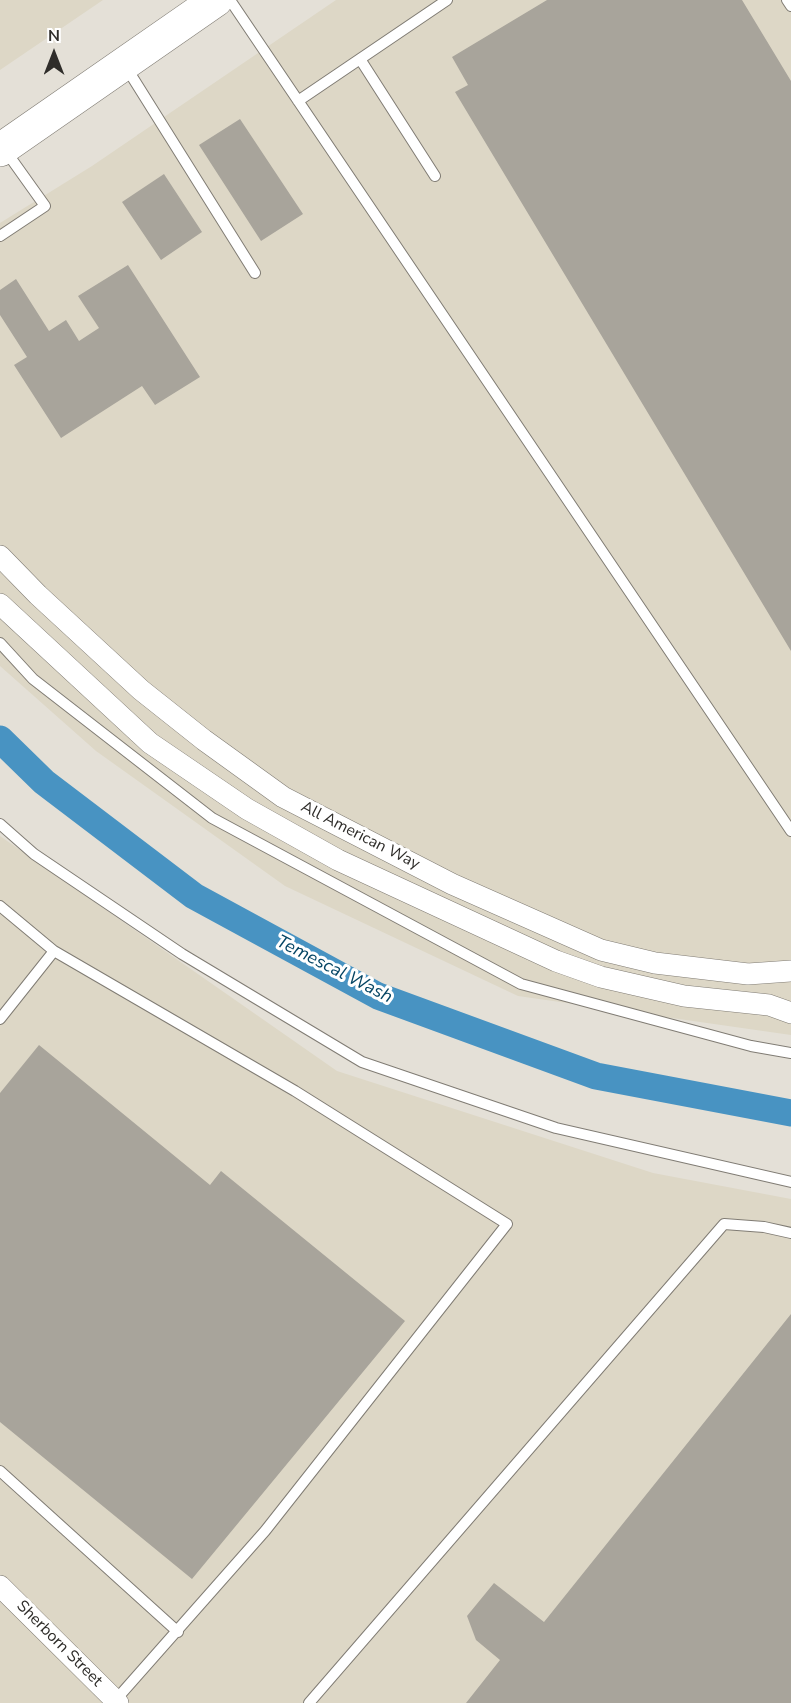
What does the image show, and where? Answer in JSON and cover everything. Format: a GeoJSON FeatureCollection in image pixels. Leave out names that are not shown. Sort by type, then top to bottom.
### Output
{"type":"FeatureCollection","features":[{"type":"Feature","properties":{"kind":"main road"},"geometry":{"type":"LineString","coordinates":[[1,147],[216,0]]}},
{"type":"Feature","properties":{"kind":"street","name":"All American Way"},"geometry":{"type":"LineString","coordinates":[[0,556],[38,595],[141,690],[204,741],[283,797],[452,884],[601,950],[655,963],[748,974],[791,971]]}},
{"type":"Feature","properties":{"kind":"street","name":"All American Way"},"geometry":{"type":"LineString","coordinates":[[0,604],[150,743],[247,810],[338,860],[556,961],[601,977],[684,996],[769,1005],[791,1013]]}},
{"type":"Feature","properties":{"kind":"street","name":"Sherborn Street"},"geometry":{"type":"LineString","coordinates":[[0,1586],[116,1702]]}},
{"type":"Feature","properties":{"kind":"lane"},"geometry":{"type":"LineString","coordinates":[[231,0],[791,831]]}},
{"type":"Feature","properties":{"kind":"lane"},"geometry":{"type":"LineString","coordinates":[[298,101],[447,0]]}},
{"type":"Feature","properties":{"kind":"lane"},"geometry":{"type":"LineString","coordinates":[[787,0],[791,6]]}},
{"type":"Feature","properties":{"kind":"lane"},"geometry":{"type":"LineString","coordinates":[[360,59],[435,176]]}},
{"type":"Feature","properties":{"kind":"lane"},"geometry":{"type":"LineString","coordinates":[[124,64],[255,273]]}},
{"type":"Feature","properties":{"kind":"lane"},"geometry":{"type":"LineString","coordinates":[[0,236],[45,206],[1,147]]}},
{"type":"Feature","properties":{"kind":"lane"},"geometry":{"type":"LineString","coordinates":[[0,643],[33,679],[212,818],[521,984],[751,1046],[791,1053]]}},
{"type":"Feature","properties":{"kind":"lane"},"geometry":{"type":"LineString","coordinates":[[0,824],[34,854],[182,954],[362,1062],[556,1128],[791,1182]]}},
{"type":"Feature","properties":{"kind":"lane"},"geometry":{"type":"LineString","coordinates":[[0,906],[54,951],[296,1091],[507,1224],[265,1530],[116,1702]]}},
{"type":"Feature","properties":{"kind":"lane"},"geometry":{"type":"LineString","coordinates":[[0,1019],[54,951]]}},
{"type":"Feature","properties":{"kind":"lane"},"geometry":{"type":"LineString","coordinates":[[769,1005],[791,1001]]}},
{"type":"Feature","properties":{"kind":"lane"},"geometry":{"type":"LineString","coordinates":[[309,1703],[724,1224],[764,1227],[791,1233]]}},
{"type":"Feature","properties":{"kind":"lane"},"geometry":{"type":"LineString","coordinates":[[0,1471],[178,1632]]}},
{"type":"Feature","properties":{"kind":"shaded area"},"geometry":{"type":"Polygon","coordinates":[[[0,0],[103,0],[0,70],[0,0]]]}},
{"type":"Feature","properties":{"kind":"shaded area"},"geometry":{"type":"Polygon","coordinates":[[[336,0],[791,0],[791,1035],[518,996],[285,886],[96,751],[0,666],[0,223],[92,166],[336,0]]]}},
{"type":"Feature","properties":{"kind":"shaded area"},"geometry":{"type":"Polygon","coordinates":[[[0,836],[337,1071],[653,1173],[791,1199],[791,1703],[0,1703],[0,836]]]}},
{"type":"Feature","properties":{"kind":"building"},"geometry":{"type":"Polygon","coordinates":[[[547,0],[742,0],[791,81],[791,651],[455,92],[468,85],[452,57],[547,0]]]}},
{"type":"Feature","properties":{"kind":"building"},"geometry":{"type":"Polygon","coordinates":[[[240,119],[303,214],[261,241],[199,145],[240,119]]]}},
{"type":"Feature","properties":{"kind":"building"},"geometry":{"type":"Polygon","coordinates":[[[164,174],[202,232],[161,260],[122,202],[164,174]]]}},
{"type":"Feature","properties":{"kind":"building"},"geometry":{"type":"Polygon","coordinates":[[[128,265],[200,377],[155,405],[142,386],[61,438],[14,365],[27,357],[0,315],[0,290],[16,279],[49,331],[66,320],[79,341],[99,328],[78,296],[128,265]]]}},
{"type":"Feature","properties":{"kind":"building"},"geometry":{"type":"Polygon","coordinates":[[[39,1045],[210,1185],[221,1171],[405,1321],[192,1579],[0,1422],[0,1093],[39,1045]]]}},
{"type":"Feature","properties":{"kind":"building"},"geometry":{"type":"Polygon","coordinates":[[[791,1314],[791,1703],[466,1703],[500,1660],[476,1640],[467,1616],[494,1583],[544,1622],[791,1314]]]}},
{"type":"Feature","properties":{"kind":"waterway","name":"Temescal Wash"},"geometry":{"type":"LineString","coordinates":[[0,739],[44,782],[194,896],[378,996],[596,1076],[791,1113]]}}]}
